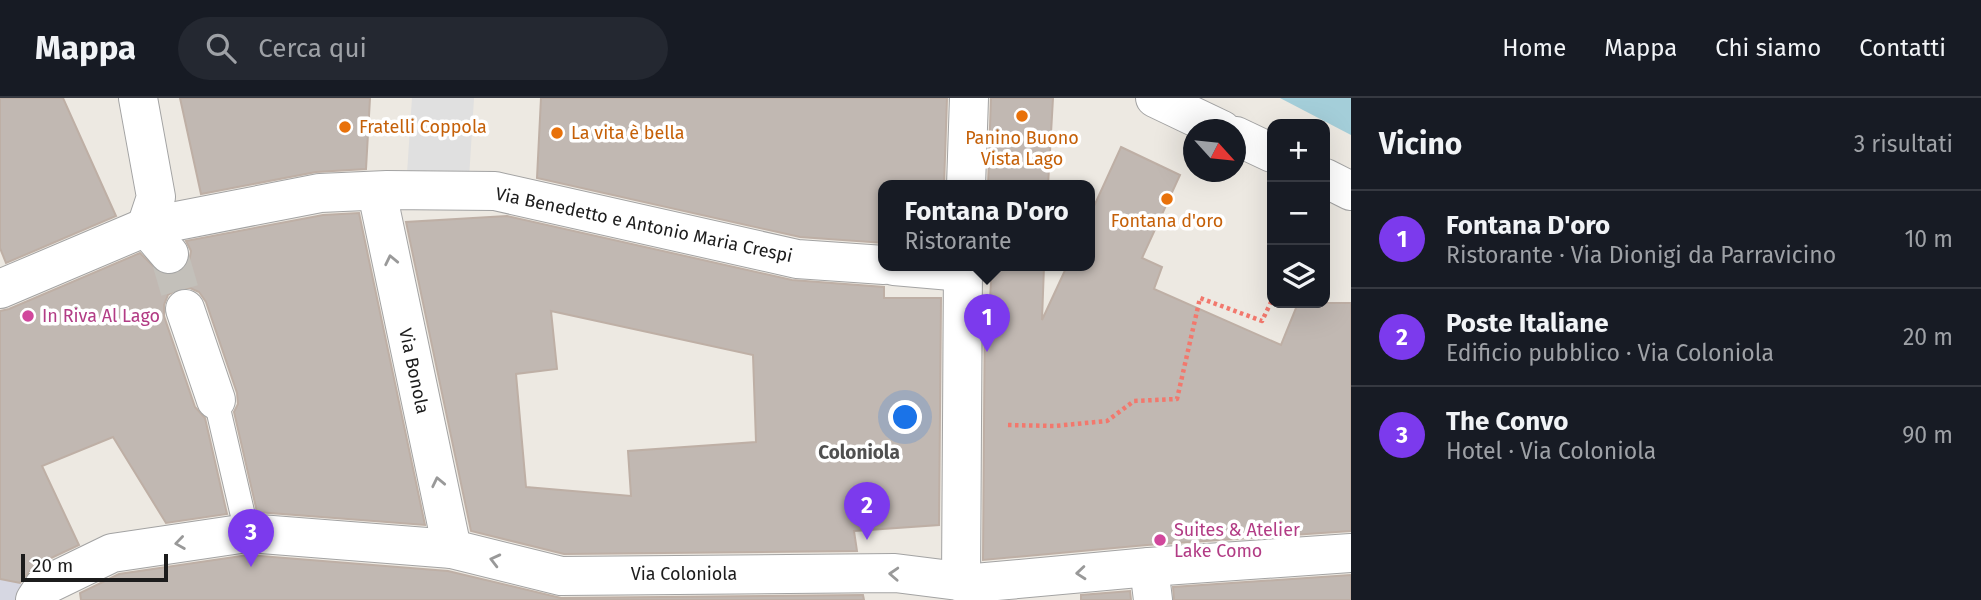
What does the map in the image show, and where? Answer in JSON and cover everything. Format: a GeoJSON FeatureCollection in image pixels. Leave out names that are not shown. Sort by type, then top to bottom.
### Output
{"type":"FeatureCollection","features":[{"type":"Feature","properties":{"kind":"street"},"geometry":{"type":"LineString","coordinates":[[138,98],[156,197],[158,241]]}},
{"type":"Feature","properties":{"kind":"street"},"geometry":{"type":"LineString","coordinates":[[966,180],[969,98]]}},
{"type":"Feature","properties":{"kind":"street"},"geometry":{"type":"LineString","coordinates":[[1155,98],[1199,119]]}},
{"type":"Feature","properties":{"kind":"street"},"geometry":{"type":"LineString","coordinates":[[1246,141],[1267,151]]}},
{"type":"Feature","properties":{"kind":"street"},"geometry":{"type":"LineString","coordinates":[[1330,180],[1351,191]]}},
{"type":"Feature","properties":{"kind":"street","name":"Via Benedetto e Antonio Maria Crespi"},"geometry":{"type":"LineString","coordinates":[[0,289],[320,193],[387,190],[495,191],[797,259],[878,265]]}},
{"type":"Feature","properties":{"kind":"street","name":"Via Bonola"},"geometry":{"type":"LineString","coordinates":[[377,192],[452,549]]}},
{"type":"Feature","properties":{"kind":"street"},"geometry":{"type":"LineString","coordinates":[[961,582],[963,271]]}},
{"type":"Feature","properties":{"kind":"street"},"geometry":{"type":"LineString","coordinates":[[185,309],[216,400]]}},
{"type":"Feature","properties":{"kind":"street","name":"Via Coloniola"},"geometry":{"type":"LineString","coordinates":[[35,600],[44,586],[112,553],[247,533],[452,549],[561,576],[895,573],[961,582],[1151,584],[1351,553]]}},
{"type":"Feature","properties":{"kind":"lane"},"geometry":{"type":"LineString","coordinates":[[216,400],[247,533]]}},
{"type":"Feature","properties":{"kind":"path"},"geometry":{"type":"LineString","coordinates":[[961,425],[1054,426],[1107,421],[1134,401],[1177,399],[1200,298],[1262,321],[1268,308]]}},
{"type":"Feature","properties":{"kind":"shaded area"},"geometry":{"type":"Polygon","coordinates":[[[412,98],[474,98],[469,178],[407,174],[412,98]]]}},
{"type":"Feature","properties":{"kind":"shaded area"},"geometry":{"type":"Polygon","coordinates":[[[0,579],[27,585],[26,600],[0,600],[0,579]]]}},
{"type":"Feature","properties":{"kind":"water"},"geometry":{"type":"Polygon","coordinates":[[[1280,98],[1351,98],[1351,135],[1330,124],[1330,119],[1320,119],[1280,98]]]}},
{"type":"Feature","properties":{"kind":"building"},"geometry":{"type":"Polygon","coordinates":[[[0,98],[63,98],[116,216],[6,263],[0,248],[0,98]]]}},
{"type":"Feature","properties":{"kind":"building"},"geometry":{"type":"Polygon","coordinates":[[[180,98],[370,98],[366,169],[316,172],[201,194],[180,98]]]}},
{"type":"Feature","properties":{"kind":"building"},"geometry":{"type":"Polygon","coordinates":[[[541,98],[947,98],[944,180],[878,180],[878,243],[800,237],[537,178],[541,98]]]}},
{"type":"Feature","properties":{"kind":"building"},"geometry":{"type":"Polygon","coordinates":[[[991,98],[1053,98],[1048,180],[988,180],[991,98]]]}},
{"type":"Feature","properties":{"kind":"building"},"geometry":{"type":"Polygon","coordinates":[[[1121,147],[1180,175],[1142,258],[1162,267],[1154,289],[1281,345],[1296,308],[1330,308],[1330,303],[1351,303],[1351,531],[983,560],[985,298],[990,299],[992,271],[1044,271],[1042,320],[1065,271],[1095,271],[1095,204],[1121,147]]]}},
{"type":"Feature","properties":{"kind":"building"},"geometry":{"type":"Polygon","coordinates":[[[359,213],[425,525],[257,512],[234,412],[238,404],[237,393],[206,302],[199,292],[190,288],[179,288],[168,295],[164,316],[195,407],[205,418],[227,514],[166,523],[113,437],[42,466],[79,545],[34,566],[20,583],[0,579],[0,311],[140,253],[161,274],[174,275],[184,270],[189,262],[191,251],[186,241],[323,215],[359,213]]]}},
{"type":"Feature","properties":{"kind":"building"},"geometry":{"type":"Polygon","coordinates":[[[507,216],[792,280],[884,287],[884,298],[941,298],[939,525],[854,531],[857,551],[564,554],[471,531],[406,222],[507,216]],[[551,311],[557,369],[516,374],[526,487],[631,496],[628,451],[756,442],[753,355],[551,311]]]}},
{"type":"Feature","properties":{"kind":"building"},"geometry":{"type":"Polygon","coordinates":[[[248,555],[448,571],[561,598],[863,595],[864,600],[81,600],[80,593],[119,574],[248,555]]]}},
{"type":"Feature","properties":{"kind":"building"},"geometry":{"type":"Polygon","coordinates":[[[1351,575],[1351,600],[1174,600],[1173,587],[1351,575]]]}},
{"type":"Feature","properties":{"kind":"building"},"geometry":{"type":"Polygon","coordinates":[[[1130,591],[1131,600],[1081,600],[1081,595],[1130,591]]]}},
{"type":"Feature","properties":{"kind":"tunnel"},"geometry":{"type":"LineString","coordinates":[[169,254],[185,309]]}},
{"type":"Feature","properties":{"kind":"place","name":"Panino Buono Vista Lago"},"geometry":{"type":"Point","coordinates":[1022,116]}},
{"type":"Feature","properties":{"kind":"place","name":"Fratelli Coppola"},"geometry":{"type":"Point","coordinates":[345,127]}},
{"type":"Feature","properties":{"kind":"place","name":"La vita è bella"},"geometry":{"type":"Point","coordinates":[557,133]}},
{"type":"Feature","properties":{"kind":"place","name":"Fontana d'oro"},"geometry":{"type":"Point","coordinates":[1167,199]}},
{"type":"Feature","properties":{"kind":"place","name":"In Riva Al Lago"},"geometry":{"type":"Point","coordinates":[28,316]}},
{"type":"Feature","properties":{"kind":"place","name":"Fontana D'oro"},"geometry":{"type":"Point","coordinates":[987,352]}},
{"type":"Feature","properties":{"kind":"place","name":"Poste Italiane"},"geometry":{"type":"Point","coordinates":[867,540]}},
{"type":"Feature","properties":{"kind":"place","name":"Suites & Atelier Lake Como"},"geometry":{"type":"Point","coordinates":[1160,540]}},
{"type":"Feature","properties":{"kind":"place","name":"The Convo"},"geometry":{"type":"Point","coordinates":[251,567]}},
{"type":"Feature","properties":{"kind":"district","name":"Coloniola"},"geometry":{"type":"Point","coordinates":[859,452]}}]}
